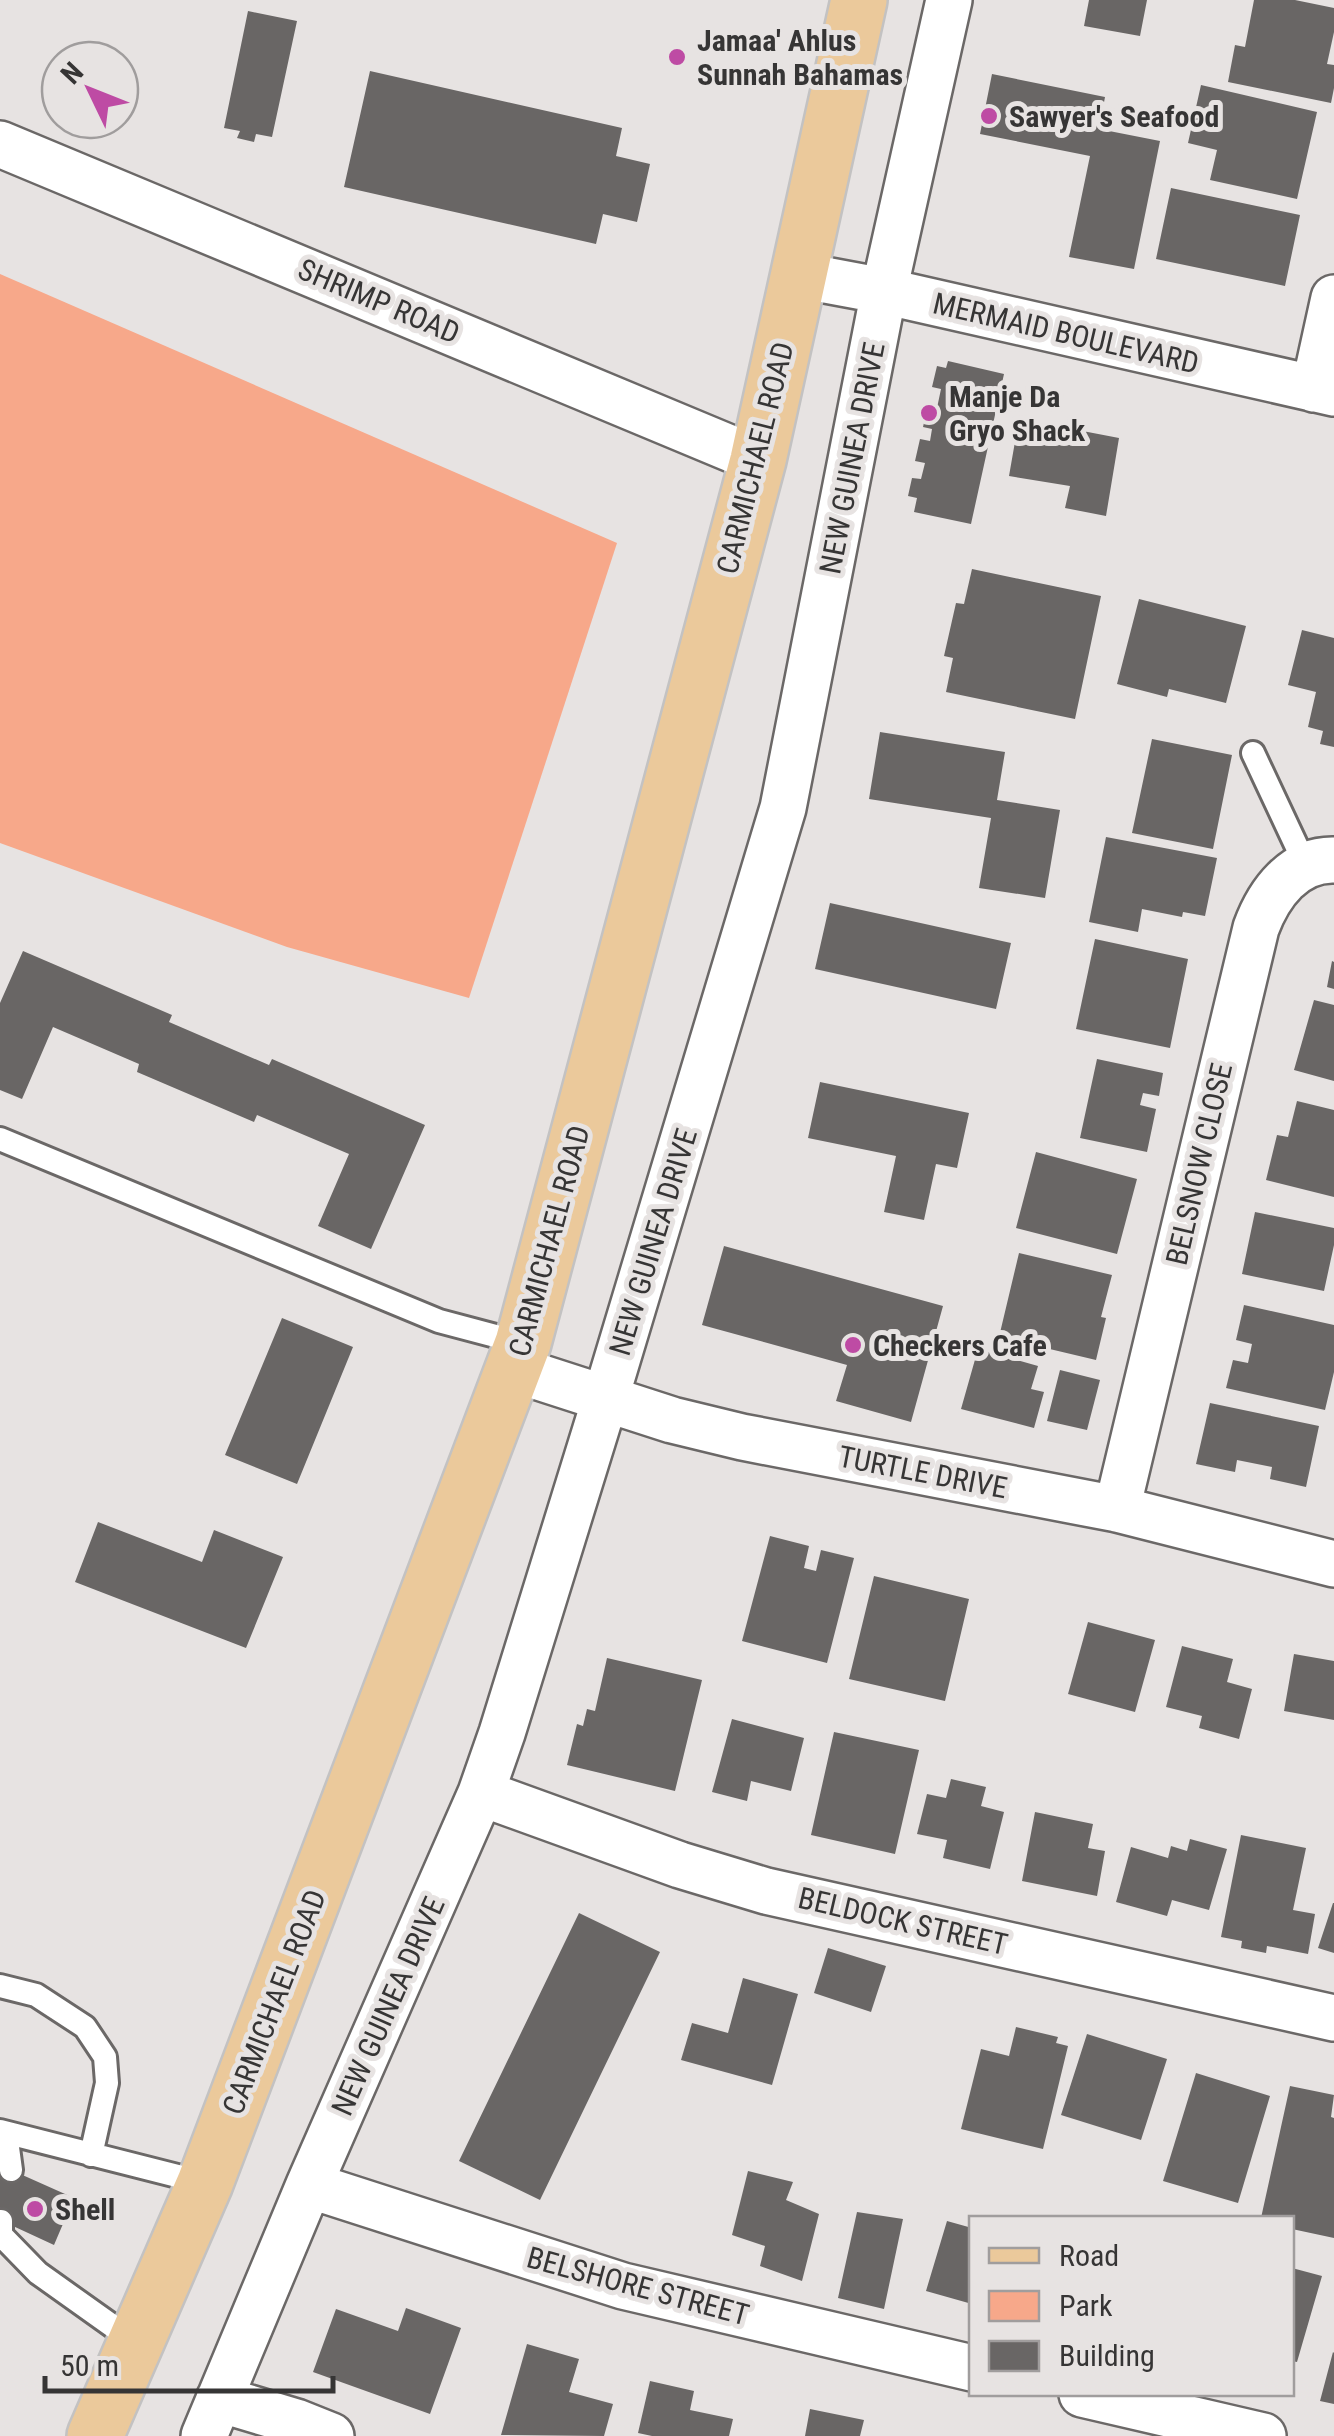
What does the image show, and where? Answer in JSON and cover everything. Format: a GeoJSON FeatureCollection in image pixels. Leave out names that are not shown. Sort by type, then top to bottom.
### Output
{"type":"FeatureCollection","features":[{"type":"Feature","properties":{"kind":"main road","name":"CARMICHAEL ROAD"},"geometry":{"type":"LineString","coordinates":[[95,2436],[205,2182],[519,1356],[758,460],[860,0]]}},
{"type":"Feature","properties":{"kind":"street","name":"NEW GUINEA DRIVE"},"geometry":{"type":"LineString","coordinates":[[212,2418],[309,2185],[481,1793],[605,1400],[783,808],[884,291],[949,0]]}},
{"type":"Feature","properties":{"kind":"street","name":"SHRIMP ROAD"},"geometry":{"type":"LineString","coordinates":[[0,144],[758,460]]}},
{"type":"Feature","properties":{"kind":"street","name":"MERMAID BOULEVARD"},"geometry":{"type":"LineString","coordinates":[[798,275],[1324,391]]}},
{"type":"Feature","properties":{"kind":"street"},"geometry":{"type":"LineString","coordinates":[[1324,391],[1334,298]]}},
{"type":"Feature","properties":{"kind":"street","name":"BELSNOW CLOSE"},"geometry":{"type":"LineString","coordinates":[[1117,1509],[1256,928],[1267,903],[1286,880],[1319,862]]}},
{"type":"Feature","properties":{"kind":"street","name":"TURTLE DRIVE"},"geometry":{"type":"LineString","coordinates":[[519,1356],[605,1400],[672,1420],[1117,1509],[1334,1564]]}},
{"type":"Feature","properties":{"kind":"street","name":"BELDOCK STREET"},"geometry":{"type":"LineString","coordinates":[[481,1793],[680,1865],[766,1890],[1334,2018]]}},
{"type":"Feature","properties":{"kind":"street","name":"BELSHORE STREET"},"geometry":{"type":"LineString","coordinates":[[309,2185],[623,2286],[969,2367]]}},
{"type":"Feature","properties":{"kind":"street"},"geometry":{"type":"LineString","coordinates":[[1091,2396],[1264,2436]]}},
{"type":"Feature","properties":{"kind":"street"},"geometry":{"type":"LineString","coordinates":[[212,2418],[296,2422],[331,2436]]}},
{"type":"Feature","properties":{"kind":"lane"},"geometry":{"type":"LineString","coordinates":[[1253,753],[1319,862]]}},
{"type":"Feature","properties":{"kind":"lane"},"geometry":{"type":"LineString","coordinates":[[0,1139],[519,1356]]}},
{"type":"Feature","properties":{"kind":"lane"},"geometry":{"type":"LineString","coordinates":[[0,1986],[36,1995],[85,2027],[106,2056],[107,2083],[91,2155]]}},
{"type":"Feature","properties":{"kind":"lane"},"geometry":{"type":"LineString","coordinates":[[11,2170],[3,2132],[205,2182]]}},
{"type":"Feature","properties":{"kind":"lane"},"geometry":{"type":"LineString","coordinates":[[1,2221],[1,2235],[38,2272],[135,2342]]}},
{"type":"Feature","properties":{"kind":"green space"},"geometry":{"type":"Polygon","coordinates":[[[0,274],[617,543],[469,998],[287,947],[0,843],[0,274]]]}},
{"type":"Feature","properties":{"kind":"building"},"geometry":{"type":"Polygon","coordinates":[[[1089,0],[1147,0],[1140,36],[1084,26],[1089,0]]]}},
{"type":"Feature","properties":{"kind":"building"},"geometry":{"type":"Polygon","coordinates":[[[1254,0],[1295,0],[1334,8],[1327,64],[1334,65],[1331,103],[1228,82],[1235,45],[1245,47],[1254,0]]]}},
{"type":"Feature","properties":{"kind":"building"},"geometry":{"type":"Polygon","coordinates":[[[248,11],[297,21],[272,137],[256,134],[254,142],[237,138],[240,131],[224,128],[248,11]]]}},
{"type":"Feature","properties":{"kind":"building"},"geometry":{"type":"Polygon","coordinates":[[[370,71],[622,128],[616,156],[650,164],[637,222],[603,214],[596,244],[344,187],[370,71]]]}},
{"type":"Feature","properties":{"kind":"building"},"geometry":{"type":"Polygon","coordinates":[[[992,74],[1105,97],[1099,129],[1160,141],[1134,269],[1069,257],[1090,156],[980,134],[992,74]]]}},
{"type":"Feature","properties":{"kind":"building"},"geometry":{"type":"Polygon","coordinates":[[[1201,85],[1317,112],[1297,199],[1210,180],[1217,150],[1188,143],[1201,85]]]}},
{"type":"Feature","properties":{"kind":"building"},"geometry":{"type":"Polygon","coordinates":[[[1171,188],[1300,215],[1285,286],[1156,259],[1171,188]]]}},
{"type":"Feature","properties":{"kind":"building"},"geometry":{"type":"Polygon","coordinates":[[[948,361],[1004,374],[971,524],[914,512],[917,498],[908,496],[912,478],[921,479],[925,463],[915,461],[920,439],[930,441],[932,429],[923,427],[928,405],[937,408],[941,389],[932,387],[937,366],[946,368],[948,361]]]}},
{"type":"Feature","properties":{"kind":"building"},"geometry":{"type":"Polygon","coordinates":[[[1041,423],[1119,438],[1106,516],[1065,508],[1070,486],[1009,476],[1016,436],[1039,441],[1041,423]]]}},
{"type":"Feature","properties":{"kind":"building"},"geometry":{"type":"Polygon","coordinates":[[[972,569],[1101,596],[1075,719],[946,692],[953,658],[944,656],[956,603],[964,604],[972,569]]]}},
{"type":"Feature","properties":{"kind":"building"},"geometry":{"type":"Polygon","coordinates":[[[1139,599],[1246,626],[1226,703],[1169,689],[1167,697],[1117,684],[1139,599]]]}},
{"type":"Feature","properties":{"kind":"building"},"geometry":{"type":"Polygon","coordinates":[[[1302,630],[1334,638],[1334,747],[1320,744],[1323,731],[1308,727],[1316,692],[1288,685],[1302,630]]]}},
{"type":"Feature","properties":{"kind":"building"},"geometry":{"type":"Polygon","coordinates":[[[880,732],[1005,752],[997,800],[1060,810],[1045,898],[979,888],[991,818],[869,799],[880,732]]]}},
{"type":"Feature","properties":{"kind":"building"},"geometry":{"type":"Polygon","coordinates":[[[1152,739],[1232,755],[1213,849],[1132,833],[1152,739]]]}},
{"type":"Feature","properties":{"kind":"building"},"geometry":{"type":"Polygon","coordinates":[[[1106,837],[1217,858],[1205,916],[1183,912],[1182,917],[1142,909],[1138,932],[1089,922],[1106,837]]]}},
{"type":"Feature","properties":{"kind":"building"},"geometry":{"type":"Polygon","coordinates":[[[830,903],[1011,943],[996,1009],[815,969],[830,903]]]}},
{"type":"Feature","properties":{"kind":"building"},"geometry":{"type":"Polygon","coordinates":[[[1095,939],[1188,959],[1170,1048],[1076,1029],[1095,939]]]}},
{"type":"Feature","properties":{"kind":"building"},"geometry":{"type":"Polygon","coordinates":[[[23,951],[172,1015],[169,1022],[269,1065],[272,1059],[425,1125],[371,1249],[318,1226],[349,1154],[257,1115],[254,1122],[137,1072],[139,1064],[53,1027],[22,1099],[0,1090],[0,1003],[23,951]]]}},
{"type":"Feature","properties":{"kind":"building"},"geometry":{"type":"Polygon","coordinates":[[[1334,962],[1334,989],[1327,987],[1334,962]]]}},
{"type":"Feature","properties":{"kind":"building"},"geometry":{"type":"Polygon","coordinates":[[[1314,1000],[1334,1005],[1334,1081],[1294,1070],[1314,1000]]]}},
{"type":"Feature","properties":{"kind":"building"},"geometry":{"type":"Polygon","coordinates":[[[1097,1059],[1163,1073],[1159,1096],[1143,1093],[1140,1105],[1156,1109],[1147,1152],[1080,1138],[1097,1059]]]}},
{"type":"Feature","properties":{"kind":"building"},"geometry":{"type":"Polygon","coordinates":[[[820,1082],[969,1113],[957,1168],[936,1164],[924,1220],[884,1212],[896,1156],[808,1138],[820,1082]]]}},
{"type":"Feature","properties":{"kind":"building"},"geometry":{"type":"Polygon","coordinates":[[[1297,1101],[1334,1110],[1334,1197],[1266,1180],[1277,1135],[1288,1137],[1297,1101]]]}},
{"type":"Feature","properties":{"kind":"building"},"geometry":{"type":"Polygon","coordinates":[[[1036,1152],[1137,1179],[1117,1254],[1016,1228],[1036,1152]]]}},
{"type":"Feature","properties":{"kind":"building"},"geometry":{"type":"Polygon","coordinates":[[[1255,1212],[1334,1228],[1324,1291],[1242,1274],[1255,1212]]]}},
{"type":"Feature","properties":{"kind":"building","name":"Checkers Cafe"},"geometry":{"type":"Polygon","coordinates":[[[724,1246],[943,1306],[911,1422],[836,1401],[847,1365],[702,1325],[724,1246]]]}},
{"type":"Feature","properties":{"kind":"building"},"geometry":{"type":"Polygon","coordinates":[[[1019,1253],[1112,1275],[1101,1317],[1106,1318],[1096,1360],[999,1337],[1019,1253]]]}},
{"type":"Feature","properties":{"kind":"building"},"geometry":{"type":"Polygon","coordinates":[[[1244,1305],[1334,1325],[1334,1372],[1325,1410],[1226,1388],[1233,1360],[1248,1363],[1252,1344],[1236,1340],[1244,1305]]]}},
{"type":"Feature","properties":{"kind":"building"},"geometry":{"type":"Polygon","coordinates":[[[282,1318],[353,1347],[297,1484],[225,1455],[282,1318]]]}},
{"type":"Feature","properties":{"kind":"building"},"geometry":{"type":"Polygon","coordinates":[[[978,1349],[1038,1366],[1031,1389],[1044,1392],[1034,1428],[961,1409],[978,1349]]]}},
{"type":"Feature","properties":{"kind":"building"},"geometry":{"type":"Polygon","coordinates":[[[1060,1370],[1100,1380],[1087,1430],[1047,1421],[1060,1370]]]}},
{"type":"Feature","properties":{"kind":"building"},"geometry":{"type":"Polygon","coordinates":[[[1210,1403],[1319,1426],[1306,1487],[1270,1479],[1272,1467],[1237,1460],[1235,1472],[1196,1464],[1210,1403]]]}},
{"type":"Feature","properties":{"kind":"building"},"geometry":{"type":"Polygon","coordinates":[[[98,1522],[202,1562],[214,1530],[283,1557],[246,1648],[75,1582],[98,1522]]]}},
{"type":"Feature","properties":{"kind":"building"},"geometry":{"type":"Polygon","coordinates":[[[770,1536],[809,1546],[804,1568],[816,1571],[821,1550],[854,1558],[827,1663],[742,1641],[770,1536]]]}},
{"type":"Feature","properties":{"kind":"building"},"geometry":{"type":"Polygon","coordinates":[[[874,1576],[969,1599],[945,1701],[849,1679],[874,1576]]]}},
{"type":"Feature","properties":{"kind":"building"},"geometry":{"type":"Polygon","coordinates":[[[1088,1622],[1155,1640],[1135,1712],[1068,1694],[1088,1622]]]}},
{"type":"Feature","properties":{"kind":"building"},"geometry":{"type":"Polygon","coordinates":[[[1182,1646],[1233,1659],[1227,1682],[1252,1689],[1239,1739],[1199,1728],[1202,1716],[1166,1707],[1182,1646]]]}},
{"type":"Feature","properties":{"kind":"building"},"geometry":{"type":"Polygon","coordinates":[[[1294,1654],[1334,1661],[1334,1720],[1284,1711],[1294,1654]]]}},
{"type":"Feature","properties":{"kind":"building"},"geometry":{"type":"Polygon","coordinates":[[[607,1658],[702,1680],[675,1791],[567,1765],[577,1724],[583,1726],[587,1709],[595,1711],[607,1658]]]}},
{"type":"Feature","properties":{"kind":"building"},"geometry":{"type":"Polygon","coordinates":[[[732,1719],[804,1738],[791,1791],[751,1781],[747,1801],[712,1792],[732,1719]]]}},
{"type":"Feature","properties":{"kind":"building"},"geometry":{"type":"Polygon","coordinates":[[[834,1732],[919,1750],[895,1854],[811,1835],[834,1732]]]}},
{"type":"Feature","properties":{"kind":"building"},"geometry":{"type":"Polygon","coordinates":[[[951,1779],[986,1787],[981,1806],[1004,1812],[990,1869],[943,1858],[947,1840],[917,1834],[927,1794],[946,1798],[951,1779]]]}},
{"type":"Feature","properties":{"kind":"building"},"geometry":{"type":"Polygon","coordinates":[[[1035,1812],[1093,1824],[1088,1848],[1105,1851],[1097,1896],[1022,1881],[1035,1812]]]}},
{"type":"Feature","properties":{"kind":"building"},"geometry":{"type":"Polygon","coordinates":[[[1241,1835],[1306,1848],[1293,1910],[1315,1914],[1308,1954],[1267,1946],[1266,1953],[1241,1948],[1242,1941],[1221,1937],[1241,1835]]]}},
{"type":"Feature","properties":{"kind":"building"},"geometry":{"type":"Polygon","coordinates":[[[1190,1839],[1227,1849],[1209,1910],[1172,1900],[1167,1916],[1116,1902],[1131,1847],[1168,1858],[1171,1846],[1187,1851],[1190,1839]]]}},
{"type":"Feature","properties":{"kind":"building"},"geometry":{"type":"Polygon","coordinates":[[[1334,1903],[1334,1953],[1318,1948],[1334,1903]]]}},
{"type":"Feature","properties":{"kind":"building"},"geometry":{"type":"Polygon","coordinates":[[[579,1913],[660,1952],[540,2200],[459,2161],[579,1913]]]}},
{"type":"Feature","properties":{"kind":"building"},"geometry":{"type":"Polygon","coordinates":[[[828,1948],[886,1966],[871,2012],[814,1993],[828,1948]]]}},
{"type":"Feature","properties":{"kind":"building"},"geometry":{"type":"Polygon","coordinates":[[[743,1978],[798,1994],[772,2085],[681,2060],[692,2023],[728,2033],[743,1978]]]}},
{"type":"Feature","properties":{"kind":"building"},"geometry":{"type":"Polygon","coordinates":[[[1016,2027],[1058,2037],[1056,2043],[1068,2046],[1043,2149],[961,2129],[981,2049],[1009,2056],[1016,2027]]]}},
{"type":"Feature","properties":{"kind":"building"},"geometry":{"type":"Polygon","coordinates":[[[1087,2034],[1167,2059],[1141,2140],[1061,2115],[1087,2034]]]}},
{"type":"Feature","properties":{"kind":"building"},"geometry":{"type":"Polygon","coordinates":[[[1196,2073],[1270,2096],[1238,2203],[1163,2181],[1196,2073]]]}},
{"type":"Feature","properties":{"kind":"building"},"geometry":{"type":"Polygon","coordinates":[[[1290,2086],[1334,2095],[1334,2238],[1294,2229],[1294,2216],[1261,2216],[1290,2086]]]}},
{"type":"Feature","properties":{"kind":"building","name":"Shell"},"geometry":{"type":"Polygon","coordinates":[[[0,2165],[74,2198],[54,2245],[0,2220],[0,2165]]]}},
{"type":"Feature","properties":{"kind":"building"},"geometry":{"type":"Polygon","coordinates":[[[748,2171],[793,2182],[786,2200],[819,2214],[802,2281],[760,2266],[765,2246],[732,2235],[748,2171]]]}},
{"type":"Feature","properties":{"kind":"building"},"geometry":{"type":"Polygon","coordinates":[[[857,2212],[903,2219],[884,2309],[838,2298],[857,2212]]]}},
{"type":"Feature","properties":{"kind":"building"},"geometry":{"type":"Polygon","coordinates":[[[947,2221],[969,2227],[969,2303],[926,2291],[947,2221]]]}},
{"type":"Feature","properties":{"kind":"building"},"geometry":{"type":"Polygon","coordinates":[[[1294,2269],[1322,2276],[1297,2362],[1294,2361],[1294,2269]]]}},
{"type":"Feature","properties":{"kind":"building"},"geometry":{"type":"Polygon","coordinates":[[[406,2308],[461,2328],[430,2414],[313,2372],[336,2309],[398,2331],[406,2308]]]}},
{"type":"Feature","properties":{"kind":"building"},"geometry":{"type":"Polygon","coordinates":[[[527,2344],[579,2359],[569,2392],[613,2404],[604,2436],[501,2435],[527,2344]]]}},
{"type":"Feature","properties":{"kind":"building"},"geometry":{"type":"Polygon","coordinates":[[[1334,2353],[1334,2404],[1320,2401],[1334,2353]]]}},
{"type":"Feature","properties":{"kind":"building"},"geometry":{"type":"Polygon","coordinates":[[[650,2381],[694,2391],[690,2410],[733,2419],[729,2436],[638,2433],[650,2381]]]}},
{"type":"Feature","properties":{"kind":"building"},"geometry":{"type":"Polygon","coordinates":[[[810,2409],[864,2420],[860,2436],[805,2436],[810,2409]]]}},
{"type":"Feature","properties":{"kind":"place","name":"Jamaa' Ahlus Sunnah Bahamas"},"geometry":{"type":"Point","coordinates":[677,57]}},
{"type":"Feature","properties":{"kind":"place","name":"Sawyer's Seafood"},"geometry":{"type":"Point","coordinates":[989,116]}},
{"type":"Feature","properties":{"kind":"place","name":"Manje Da Gryo Shack"},"geometry":{"type":"Point","coordinates":[929,413]}},
{"type":"Feature","properties":{"kind":"place","name":"Checkers Cafe"},"geometry":{"type":"Point","coordinates":[853,1345]}},
{"type":"Feature","properties":{"kind":"place","name":"Shell"},"geometry":{"type":"Point","coordinates":[35,2209]}}]}
